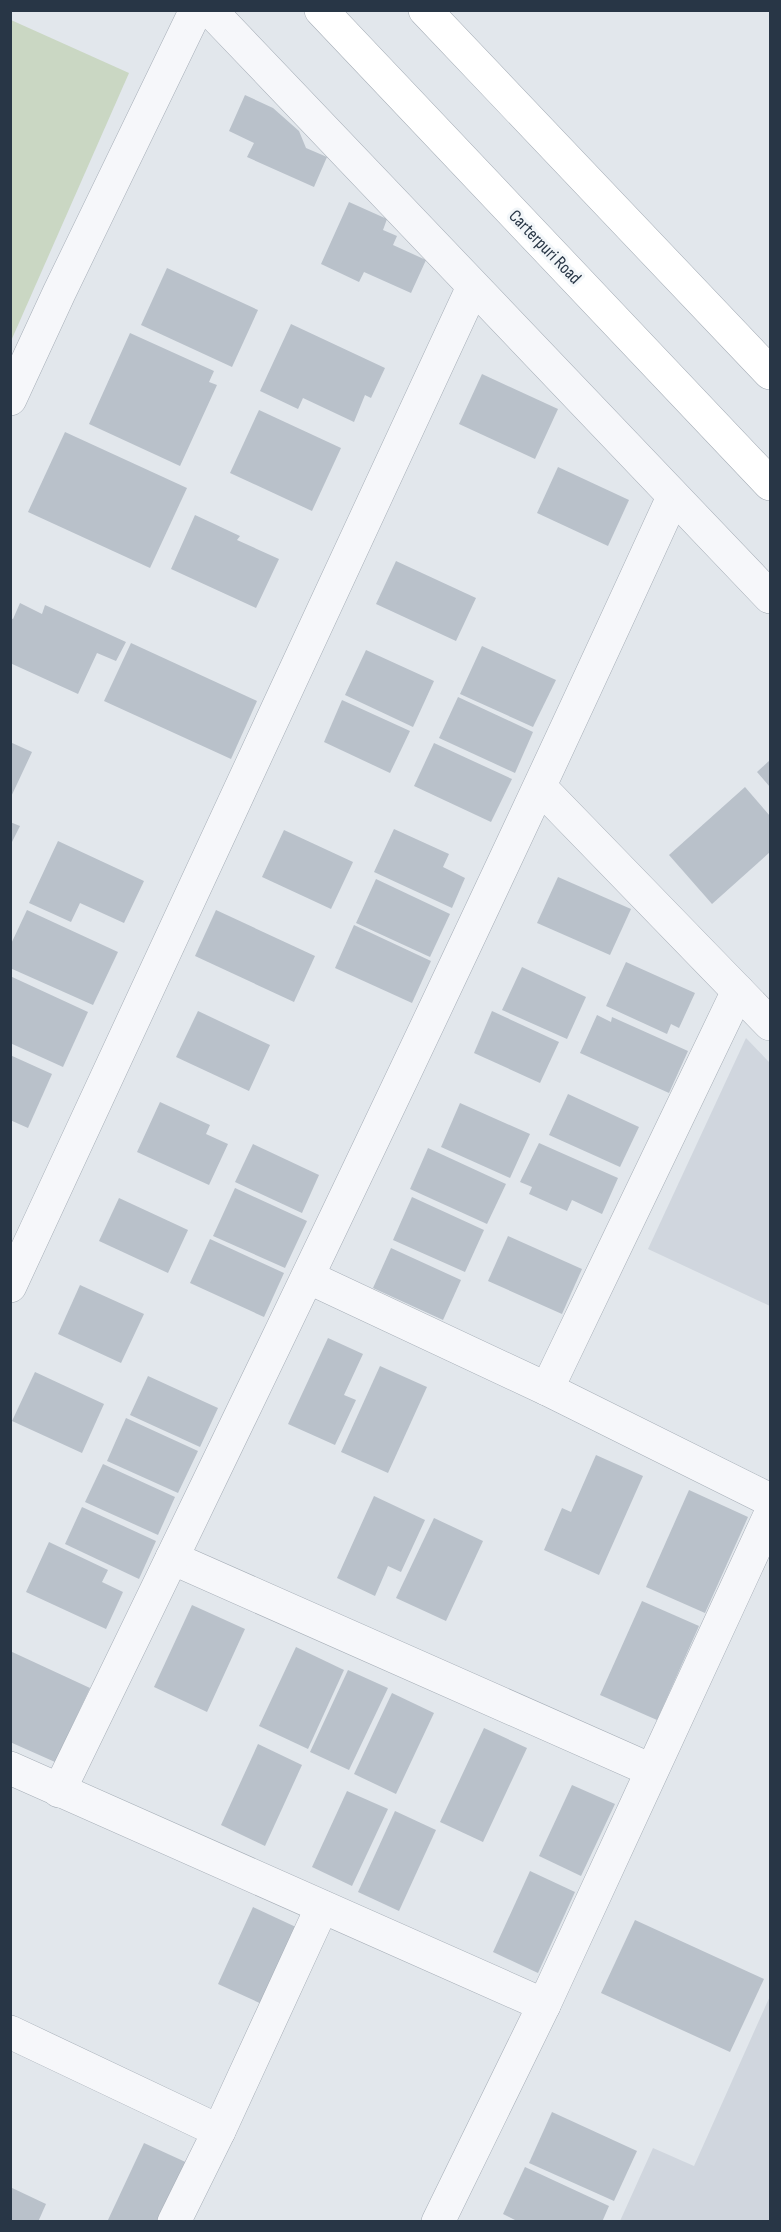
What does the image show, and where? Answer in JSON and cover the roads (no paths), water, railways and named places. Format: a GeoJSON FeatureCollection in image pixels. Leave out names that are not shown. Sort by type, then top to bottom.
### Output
{"type":"FeatureCollection","features":[{"type":"Feature","properties":{"kind":"main road","name":"Carterpuri Road"},"geometry":{"type":"LineString","coordinates":[[321,10],[771,484]]}},
{"type":"Feature","properties":{"kind":"main road"},"geometry":{"type":"LineString","coordinates":[[425,10],[771,373]]}},
{"type":"Feature","properties":{"kind":"street"},"geometry":{"type":"LineString","coordinates":[[13,386],[196,10]]}},
{"type":"Feature","properties":{"kind":"street"},"geometry":{"type":"LineString","coordinates":[[210,10],[771,597]]}},
{"type":"Feature","properties":{"kind":"street"},"geometry":{"type":"LineString","coordinates":[[10,1286],[473,287]]}},
{"type":"Feature","properties":{"kind":"street"},"geometry":{"type":"LineString","coordinates":[[59,1791],[541,788],[673,497]]}},
{"type":"Feature","properties":{"kind":"street"},"geometry":{"type":"LineString","coordinates":[[541,788],[771,1024]]}},
{"type":"Feature","properties":{"kind":"street"},"geometry":{"type":"LineString","coordinates":[[547,1389],[738,991]]}},
{"type":"Feature","properties":{"kind":"street"},"geometry":{"type":"LineString","coordinates":[[308,1277],[547,1389],[771,1500]]}},
{"type":"Feature","properties":{"kind":"street"},"geometry":{"type":"LineString","coordinates":[[438,2222],[544,2005],[771,1515]]}},
{"type":"Feature","properties":{"kind":"street"},"geometry":{"type":"LineString","coordinates":[[172,1558],[651,1770]]}},
{"type":"Feature","properties":{"kind":"street"},"geometry":{"type":"LineString","coordinates":[[10,1768],[544,2005]]}},
{"type":"Feature","properties":{"kind":"street"},"geometry":{"type":"LineString","coordinates":[[174,2222],[219,2131],[322,1907]]}},
{"type":"Feature","properties":{"kind":"street"},"geometry":{"type":"LineString","coordinates":[[10,2032],[219,2131]]}}]}
